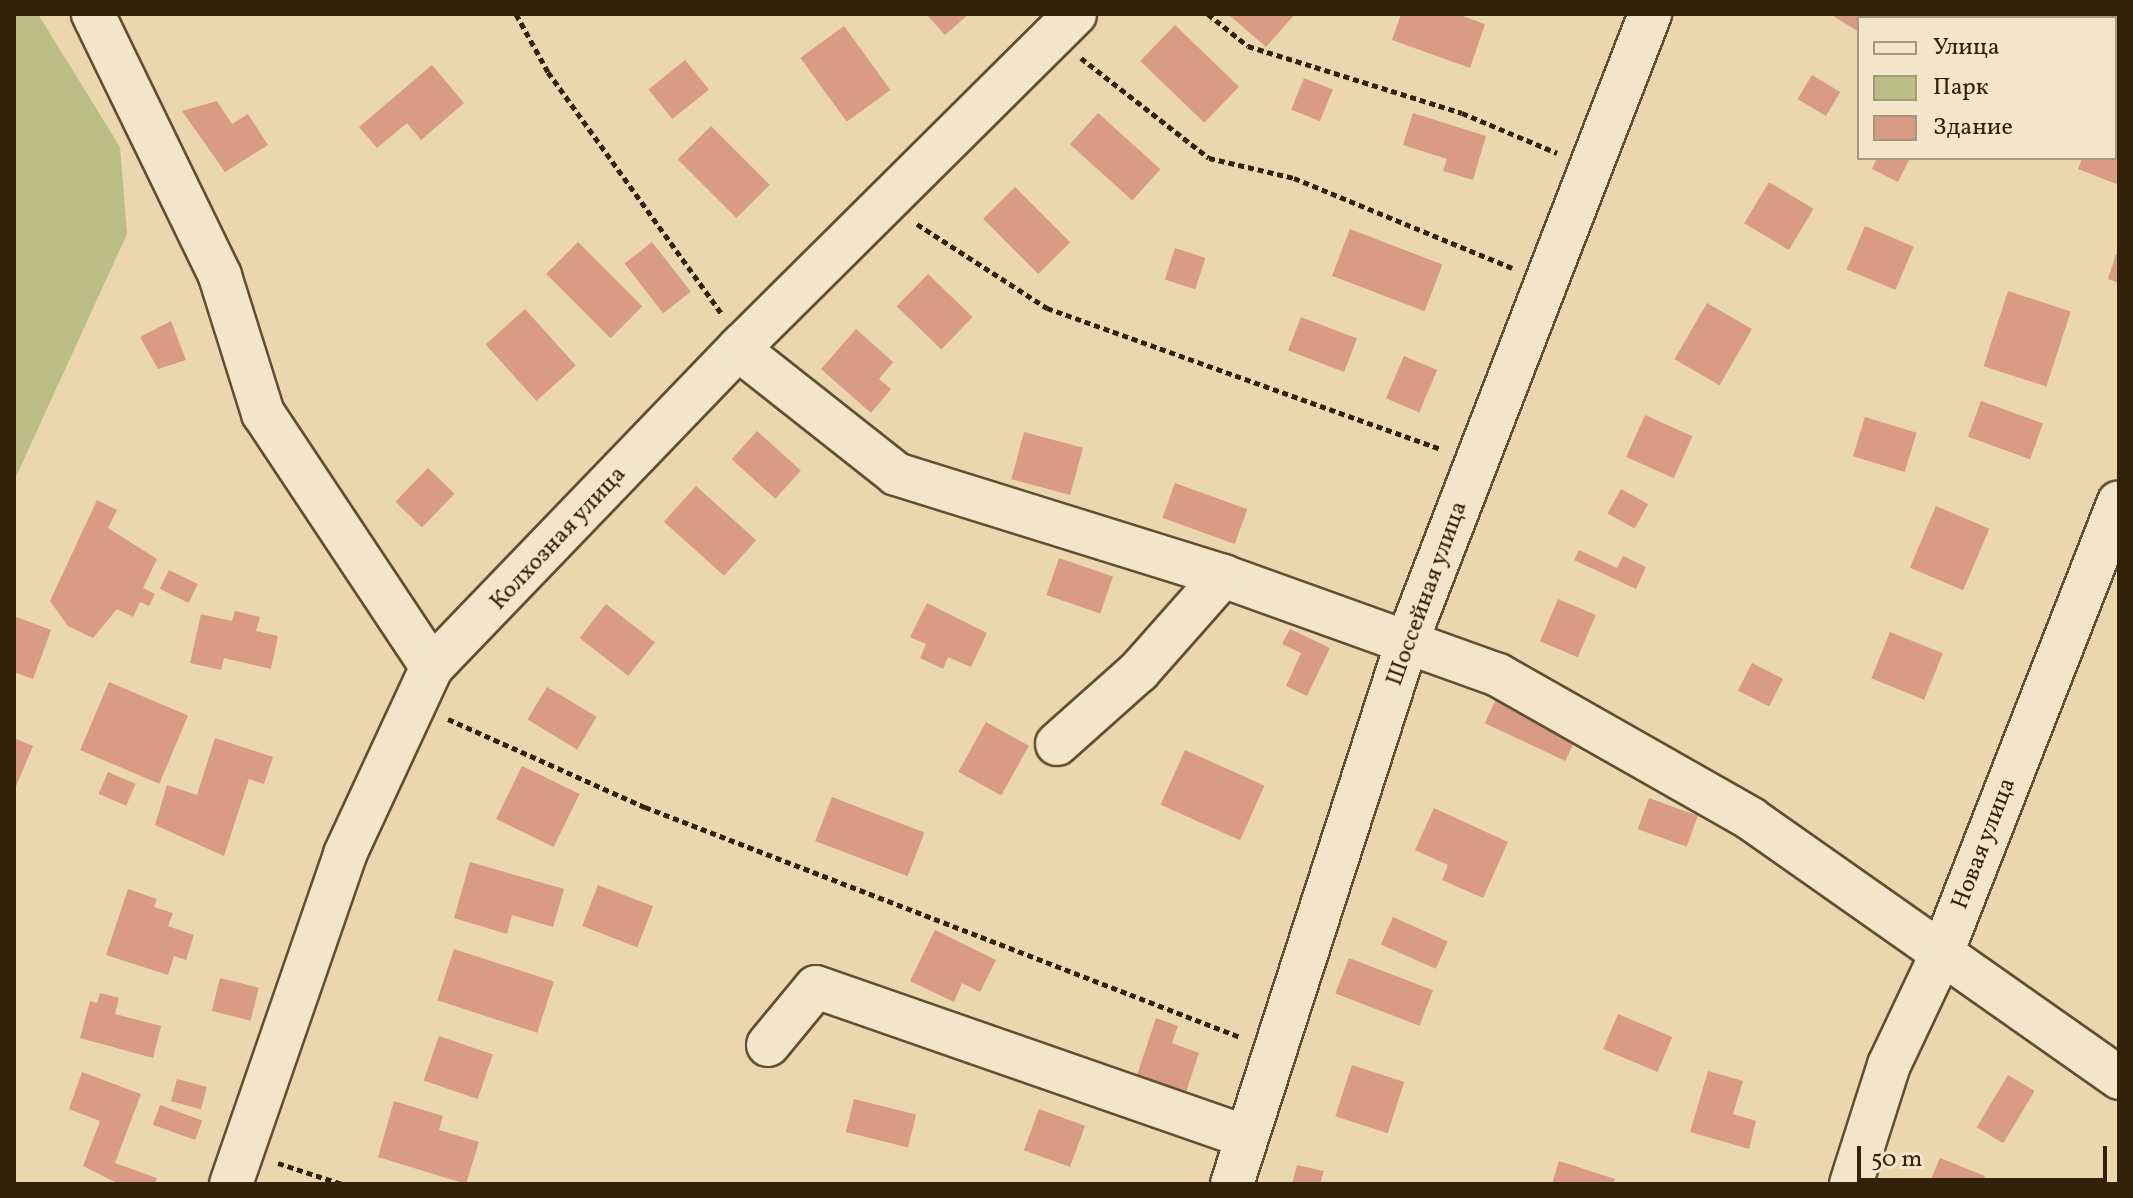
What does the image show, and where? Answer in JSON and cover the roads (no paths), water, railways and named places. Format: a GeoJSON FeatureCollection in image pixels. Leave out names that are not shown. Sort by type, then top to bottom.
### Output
{"type":"FeatureCollection","features":[{"type":"Feature","properties":{"kind":"street"},"geometry":{"type":"LineString","coordinates":[[93,14],[220,276],[235,344],[263,413],[425,686]]}},
{"type":"Feature","properties":{"kind":"street","name":"Шоссейная улица"},"geometry":{"type":"LineString","coordinates":[[1232,1184],[1408,639],[1650,14]]}},
{"type":"Feature","properties":{"kind":"street","name":"Колхозная улица"},"geometry":{"type":"LineString","coordinates":[[237,1168],[345,854],[425,686],[740,346],[1065,26]]}},
{"type":"Feature","properties":{"kind":"street"},"geometry":{"type":"LineString","coordinates":[[740,346],[896,474],[1223,576],[1408,639],[1498,675],[1622,742],[1751,819],[2119,1078]]}},
{"type":"Feature","properties":{"kind":"street","name":"Новая улица"},"geometry":{"type":"LineString","coordinates":[[1851,1184],[1889,1065],[1942,953],[2119,502]]}},
{"type":"Feature","properties":{"kind":"street"},"geometry":{"type":"LineString","coordinates":[[1057,744],[1139,671],[1223,576]]}},
{"type":"Feature","properties":{"kind":"street"},"geometry":{"type":"LineString","coordinates":[[768,1045],[816,987],[1247,1137]]}}]}
